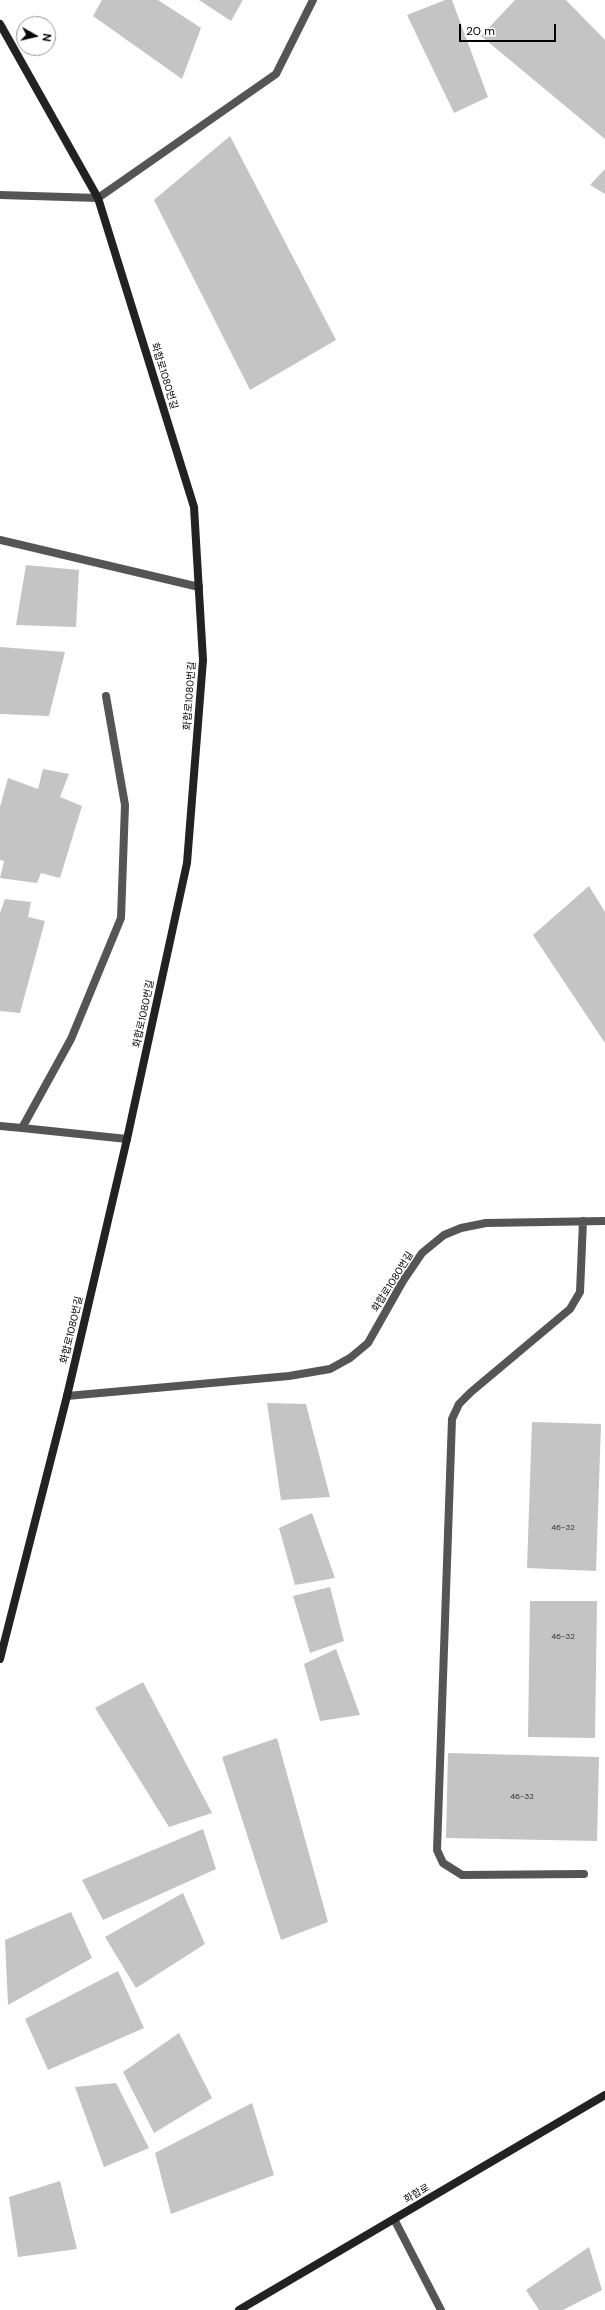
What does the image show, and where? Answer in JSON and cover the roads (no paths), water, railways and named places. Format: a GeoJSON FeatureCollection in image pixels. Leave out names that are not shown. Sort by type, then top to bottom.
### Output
{"type":"FeatureCollection","features":[{"type":"Feature","properties":{"kind":"street","name":"화합로1080번길"},"geometry":{"type":"LineString","coordinates":[[0,24],[98,198],[194,507],[203,660],[187,863],[127,1139],[67,1396],[0,1659]]}},
{"type":"Feature","properties":{"kind":"street","name":"화합로"},"geometry":{"type":"LineString","coordinates":[[239,2310],[605,2095]]}},
{"type":"Feature","properties":{"kind":"lane"},"geometry":{"type":"LineString","coordinates":[[0,195],[98,198],[276,74],[313,0]]}},
{"type":"Feature","properties":{"kind":"lane"},"geometry":{"type":"LineString","coordinates":[[0,540],[199,587]]}},
{"type":"Feature","properties":{"kind":"lane"},"geometry":{"type":"LineString","coordinates":[[22,1128],[71,1039],[121,918],[125,805],[106,696]]}},
{"type":"Feature","properties":{"kind":"lane"},"geometry":{"type":"LineString","coordinates":[[0,1126],[127,1139]]}},
{"type":"Feature","properties":{"kind":"lane"},"geometry":{"type":"LineString","coordinates":[[583,1221],[580,1292],[570,1309],[471,1392],[459,1404],[452,1419],[437,1850],[443,1863],[462,1875],[584,1874]]}},
{"type":"Feature","properties":{"kind":"lane","name":"화합로1080번길"},"geometry":{"type":"LineString","coordinates":[[67,1396],[289,1376],[330,1369],[350,1358],[368,1343],[403,1281],[422,1253],[444,1235],[461,1228],[486,1223],[605,1221]]}},
{"type":"Feature","properties":{"kind":"lane"},"geometry":{"type":"LineString","coordinates":[[394,2219],[441,2310]]}}]}
